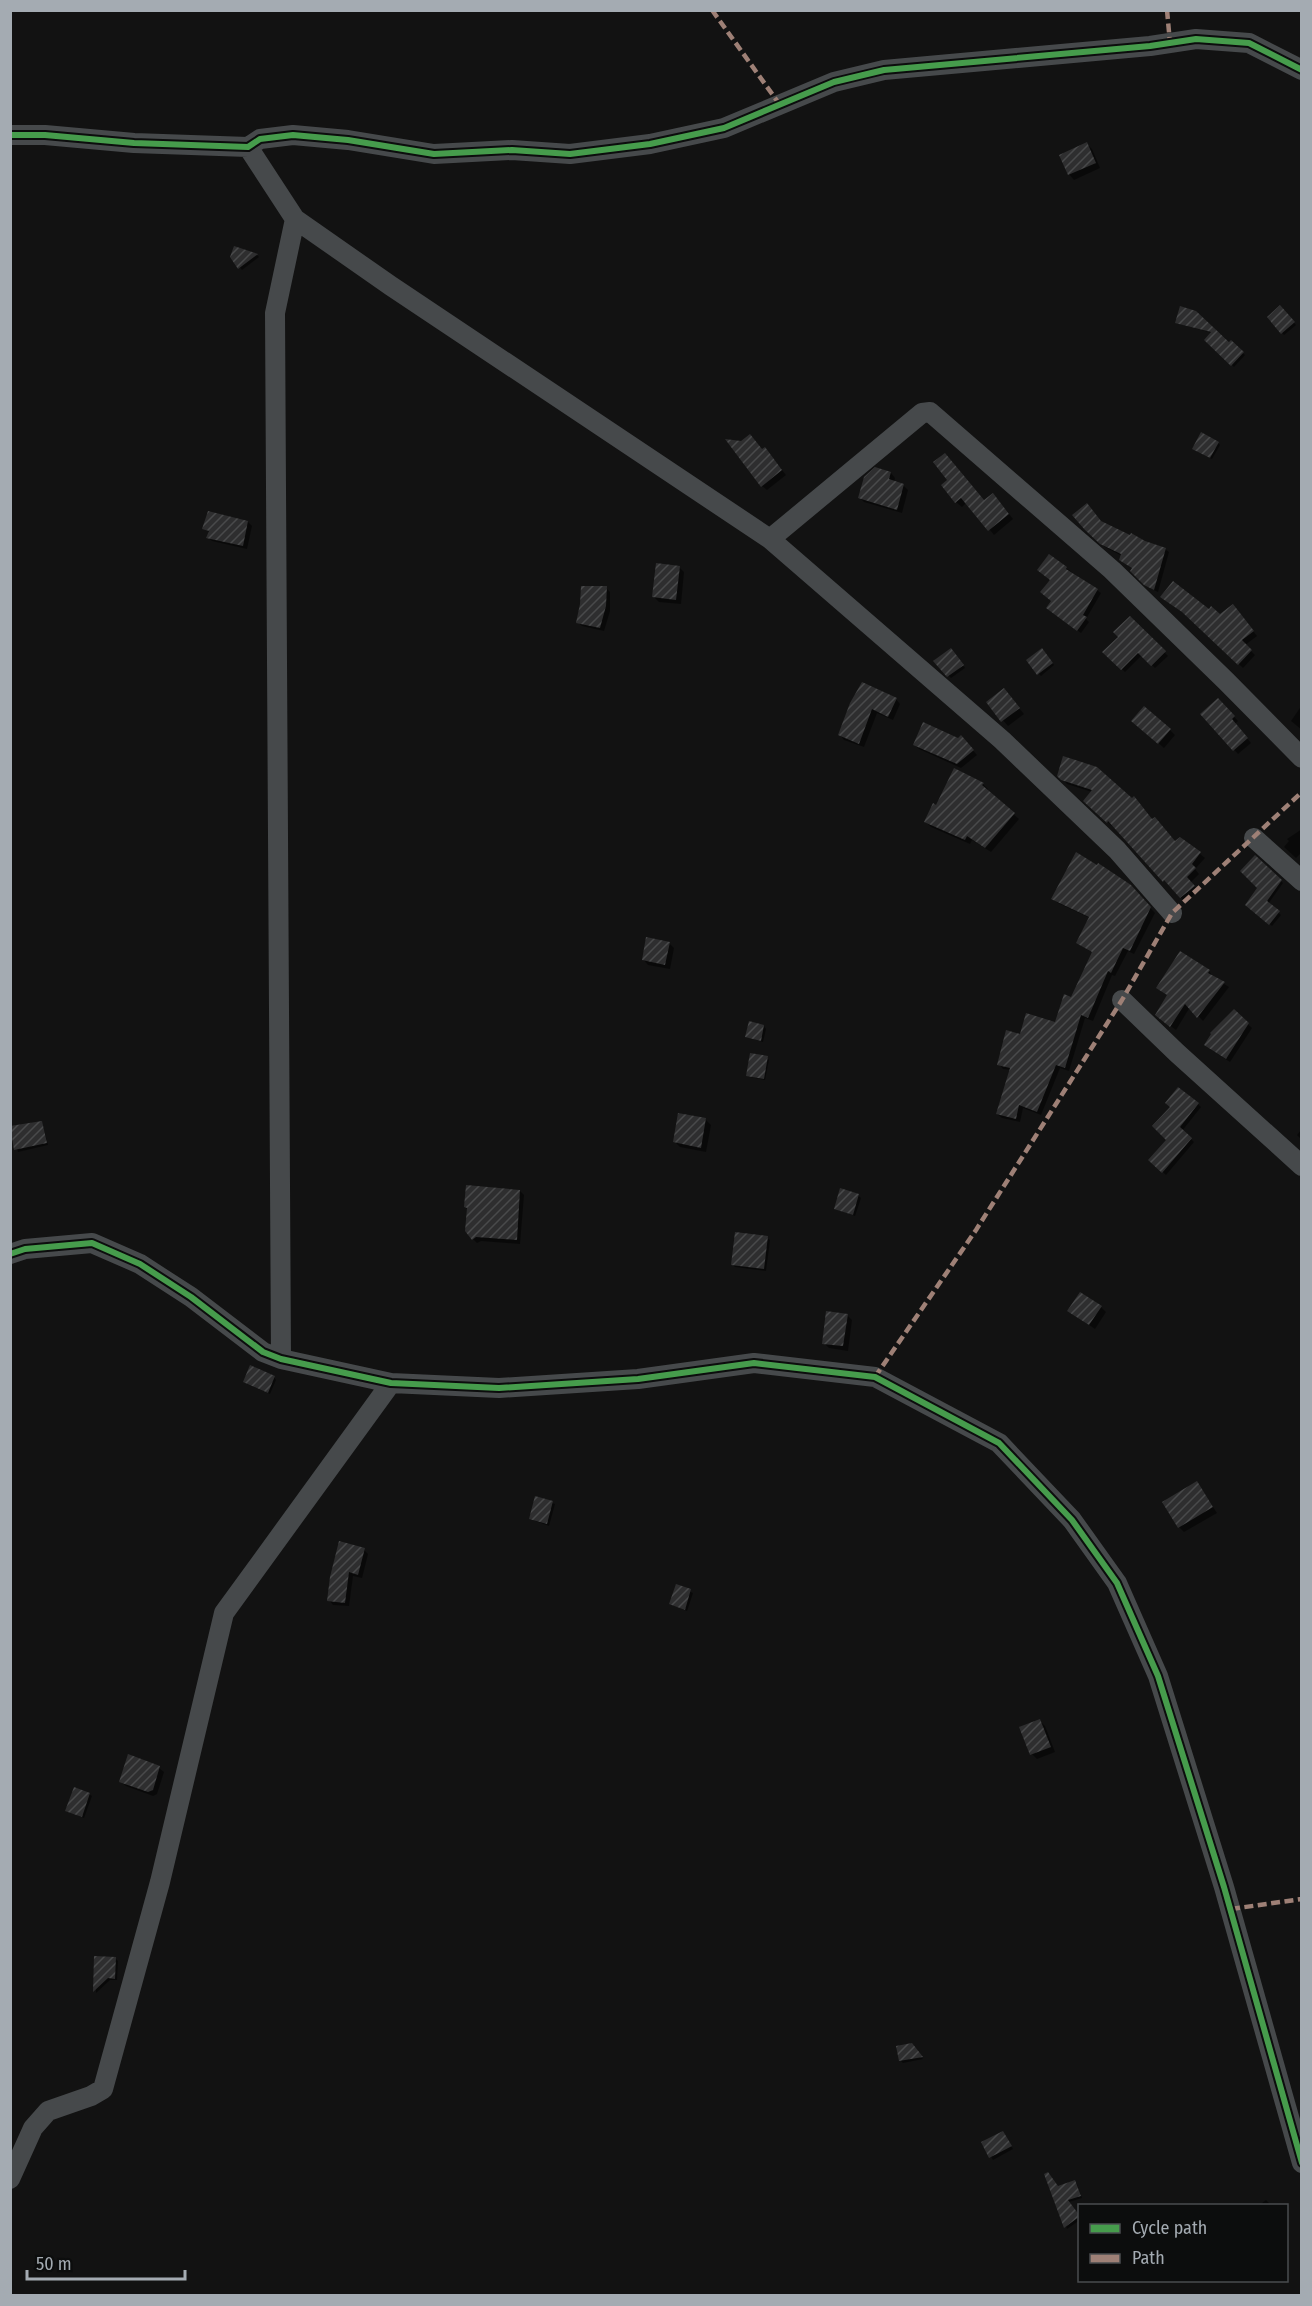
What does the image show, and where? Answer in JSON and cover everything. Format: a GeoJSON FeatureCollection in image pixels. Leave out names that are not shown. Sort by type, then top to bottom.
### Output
{"type":"FeatureCollection","features":[{"type":"Feature","properties":{"kind":"street"},"geometry":{"type":"LineString","coordinates":[[10,135],[248,147],[261,139],[293,135],[348,140],[434,154],[512,150],[570,154],[650,144],[724,128],[834,82],[884,70],[1150,46],[1196,39],[1249,43],[1302,69]]}},
{"type":"Feature","properties":{"kind":"street"},"geometry":{"type":"LineString","coordinates":[[248,147],[295,219],[391,286],[770,539],[1002,740],[1117,850],[1172,913]]}},
{"type":"Feature","properties":{"kind":"street"},"geometry":{"type":"LineString","coordinates":[[281,1359],[275,313],[295,219]]}},
{"type":"Feature","properties":{"kind":"street"},"geometry":{"type":"LineString","coordinates":[[770,539],[922,412],[930,412],[1112,570],[1302,759]]}},
{"type":"Feature","properties":{"kind":"street"},"geometry":{"type":"LineString","coordinates":[[1254,838],[1302,881]]}},
{"type":"Feature","properties":{"kind":"street"},"geometry":{"type":"LineString","coordinates":[[1122,1000],[1302,1166]]}},
{"type":"Feature","properties":{"kind":"street"},"geometry":{"type":"LineString","coordinates":[[10,1254],[25,1250],[92,1243],[140,1264],[191,1297],[263,1352],[281,1359],[391,1383],[499,1388],[638,1379],[754,1363],[875,1377],[999,1443],[1072,1520],[1117,1583],[1158,1676],[1224,1887],[1302,2163]]}},
{"type":"Feature","properties":{"kind":"street"},"geometry":{"type":"LineString","coordinates":[[10,2179],[33,2128],[48,2111],[103,2090],[160,1882],[224,1613],[391,1383]]}},
{"type":"Feature","properties":{"kind":"building"},"geometry":{"type":"Polygon","coordinates":[[[1087,142],[1096,163],[1068,175],[1059,155],[1087,142]]]}},
{"type":"Feature","properties":{"kind":"building"},"geometry":{"type":"Polygon","coordinates":[[[234,246],[258,254],[238,269],[230,257],[234,246]]]}},
{"type":"Feature","properties":{"kind":"building"},"geometry":{"type":"Polygon","coordinates":[[[1280,305],[1295,322],[1281,334],[1267,317],[1280,305]]]}},
{"type":"Feature","properties":{"kind":"building"},"geometry":{"type":"Polygon","coordinates":[[[1180,306],[1196,311],[1229,342],[1231,340],[1244,352],[1231,366],[1204,340],[1211,332],[1175,323],[1180,306]]]}},
{"type":"Feature","properties":{"kind":"building"},"geometry":{"type":"Polygon","coordinates":[[[1201,432],[1219,442],[1210,458],[1192,449],[1201,432]]]}},
{"type":"Feature","properties":{"kind":"building"},"geometry":{"type":"Polygon","coordinates":[[[750,434],[762,449],[765,447],[782,470],[761,487],[725,439],[741,441],[750,434]]]}},
{"type":"Feature","properties":{"kind":"building"},"geometry":{"type":"Polygon","coordinates":[[[945,453],[984,500],[993,493],[1009,514],[988,531],[961,498],[955,503],[941,485],[947,480],[933,462],[945,453]]]}},
{"type":"Feature","properties":{"kind":"building"},"geometry":{"type":"Polygon","coordinates":[[[875,467],[891,472],[889,479],[904,484],[897,510],[858,498],[864,477],[875,467]]]}},
{"type":"Feature","properties":{"kind":"building"},"geometry":{"type":"Polygon","coordinates":[[[1087,503],[1101,521],[1130,535],[1131,533],[1145,541],[1166,548],[1154,590],[1144,585],[1130,571],[1132,568],[1119,560],[1121,554],[1100,544],[1072,515],[1087,503]]]}},
{"type":"Feature","properties":{"kind":"building"},"geometry":{"type":"Polygon","coordinates":[[[208,511],[248,521],[243,546],[206,538],[209,531],[202,529],[208,511]]]}},
{"type":"Feature","properties":{"kind":"building"},"geometry":{"type":"Polygon","coordinates":[[[1049,554],[1067,567],[1066,569],[1098,589],[1083,615],[1087,617],[1077,631],[1046,608],[1051,601],[1040,592],[1050,580],[1037,570],[1049,554]]]}},
{"type":"Feature","properties":{"kind":"building"},"geometry":{"type":"Polygon","coordinates":[[[656,563],[680,566],[676,600],[652,597],[656,563]]]}},
{"type":"Feature","properties":{"kind":"building"},"geometry":{"type":"Polygon","coordinates":[[[1173,581],[1209,609],[1211,606],[1220,614],[1233,604],[1254,631],[1242,640],[1252,650],[1238,665],[1182,612],[1160,597],[1173,581]]]}},
{"type":"Feature","properties":{"kind":"building"},"geometry":{"type":"Polygon","coordinates":[[[581,586],[607,586],[606,606],[600,628],[576,623],[581,586]]]}},
{"type":"Feature","properties":{"kind":"building"},"geometry":{"type":"Polygon","coordinates":[[[1130,616],[1166,651],[1151,666],[1138,653],[1121,670],[1102,652],[1118,637],[1113,632],[1130,616]]]}},
{"type":"Feature","properties":{"kind":"building"},"geometry":{"type":"Polygon","coordinates":[[[951,648],[964,665],[947,677],[933,661],[951,648]]]}},
{"type":"Feature","properties":{"kind":"building"},"geometry":{"type":"Polygon","coordinates":[[[1042,648],[1053,663],[1037,675],[1026,660],[1042,648]]]}},
{"type":"Feature","properties":{"kind":"building"},"geometry":{"type":"Polygon","coordinates":[[[862,682],[897,698],[888,717],[872,709],[859,744],[838,735],[850,703],[862,682]]]}},
{"type":"Feature","properties":{"kind":"building"},"geometry":{"type":"Polygon","coordinates":[[[1004,688],[1020,708],[1001,722],[986,702],[1004,688]]]}},
{"type":"Feature","properties":{"kind":"building"},"geometry":{"type":"Polygon","coordinates":[[[1218,698],[1235,716],[1232,719],[1248,738],[1233,751],[1200,714],[1218,698]]]}},
{"type":"Feature","properties":{"kind":"building"},"geometry":{"type":"Polygon","coordinates":[[[1144,706],[1171,729],[1158,744],[1131,721],[1144,706]]]}},
{"type":"Feature","properties":{"kind":"building"},"geometry":{"type":"Polygon","coordinates":[[[923,722],[958,738],[961,735],[974,750],[957,764],[913,745],[923,722]]]}},
{"type":"Feature","properties":{"kind":"building"},"geometry":{"type":"Polygon","coordinates":[[[1063,756],[1097,767],[1132,798],[1134,796],[1152,819],[1155,817],[1175,841],[1180,837],[1201,852],[1192,864],[1196,868],[1187,877],[1195,886],[1180,898],[1164,880],[1163,882],[1108,821],[1107,823],[1083,801],[1092,790],[1061,780],[1057,776],[1063,756]]]}},
{"type":"Feature","properties":{"kind":"building"},"geometry":{"type":"Polygon","coordinates":[[[954,768],[984,783],[982,785],[1015,813],[985,848],[967,836],[965,840],[924,822],[933,803],[936,805],[954,768]]]}},
{"type":"Feature","properties":{"kind":"building"},"geometry":{"type":"Polygon","coordinates":[[[1076,852],[1097,865],[1098,863],[1131,885],[1151,907],[1130,951],[1123,948],[1111,973],[1108,971],[1088,1018],[1081,1015],[1065,1068],[1056,1065],[1037,1112],[1019,1105],[1016,1119],[996,1114],[1010,1068],[997,1065],[1006,1030],[1020,1034],[1026,1013],[1055,1022],[1064,994],[1071,997],[1092,952],[1076,943],[1089,917],[1051,899],[1076,852]]]}},
{"type":"Feature","properties":{"kind":"building"},"geometry":{"type":"Polygon","coordinates":[[[1255,855],[1282,880],[1267,901],[1280,911],[1269,925],[1245,905],[1257,888],[1240,871],[1255,855]]]}},
{"type":"Feature","properties":{"kind":"building"},"geometry":{"type":"Polygon","coordinates":[[[646,937],[670,942],[665,965],[642,960],[646,937]]]}},
{"type":"Feature","properties":{"kind":"building"},"geometry":{"type":"Polygon","coordinates":[[[1180,951],[1210,970],[1208,973],[1225,982],[1197,1018],[1185,1004],[1170,1027],[1155,1015],[1167,995],[1156,988],[1180,951]]]}},
{"type":"Feature","properties":{"kind":"building"},"geometry":{"type":"Polygon","coordinates":[[[1234,1009],[1249,1023],[1226,1059],[1204,1045],[1210,1033],[1234,1009]]]}},
{"type":"Feature","properties":{"kind":"building"},"geometry":{"type":"Polygon","coordinates":[[[749,1021],[764,1025],[761,1041],[745,1037],[749,1021]]]}},
{"type":"Feature","properties":{"kind":"building"},"geometry":{"type":"Polygon","coordinates":[[[750,1053],[768,1056],[764,1079],[746,1076],[750,1053]]]}},
{"type":"Feature","properties":{"kind":"building"},"geometry":{"type":"Polygon","coordinates":[[[1178,1087],[1199,1103],[1180,1127],[1192,1138],[1162,1173],[1148,1160],[1166,1140],[1152,1126],[1170,1107],[1165,1103],[1178,1087]]]}},
{"type":"Feature","properties":{"kind":"building"},"geometry":{"type":"Polygon","coordinates":[[[678,1113],[706,1118],[701,1148],[673,1142],[678,1113]]]}},
{"type":"Feature","properties":{"kind":"building"},"geometry":{"type":"Polygon","coordinates":[[[42,1121],[47,1143],[14,1150],[10,1126],[42,1121]]]}},
{"type":"Feature","properties":{"kind":"building"},"geometry":{"type":"Polygon","coordinates":[[[466,1185],[520,1190],[517,1240],[476,1237],[472,1240],[465,1231],[466,1185]]]}},
{"type":"Feature","properties":{"kind":"building"},"geometry":{"type":"Polygon","coordinates":[[[840,1188],[859,1194],[853,1215],[834,1209],[840,1188]]]}},
{"type":"Feature","properties":{"kind":"building"},"geometry":{"type":"Polygon","coordinates":[[[735,1232],[768,1236],[764,1269],[731,1265],[735,1232]]]}},
{"type":"Feature","properties":{"kind":"building"},"geometry":{"type":"Polygon","coordinates":[[[1080,1292],[1102,1306],[1089,1325],[1067,1311],[1080,1292]]]}},
{"type":"Feature","properties":{"kind":"building"},"geometry":{"type":"Polygon","coordinates":[[[826,1311],[848,1314],[843,1346],[822,1344],[826,1311]]]}},
{"type":"Feature","properties":{"kind":"building"},"geometry":{"type":"Polygon","coordinates":[[[250,1365],[275,1376],[268,1393],[243,1382],[250,1365]]]}},
{"type":"Feature","properties":{"kind":"building"},"geometry":{"type":"Polygon","coordinates":[[[1197,1481],[1213,1507],[1178,1528],[1162,1502],[1197,1481]]]}},
{"type":"Feature","properties":{"kind":"building"},"geometry":{"type":"Polygon","coordinates":[[[535,1496],[553,1501],[547,1524],[529,1519],[535,1496]]]}},
{"type":"Feature","properties":{"kind":"building"},"geometry":{"type":"Polygon","coordinates":[[[339,1541],[365,1548],[358,1575],[349,1572],[345,1603],[327,1601],[339,1541]]]}},
{"type":"Feature","properties":{"kind":"building"},"geometry":{"type":"Polygon","coordinates":[[[676,1584],[691,1589],[685,1610],[669,1604],[676,1584]]]}},
{"type":"Feature","properties":{"kind":"building"},"geometry":{"type":"Polygon","coordinates":[[[1040,1719],[1051,1747],[1030,1755],[1019,1727],[1040,1719]]]}},
{"type":"Feature","properties":{"kind":"building"},"geometry":{"type":"Polygon","coordinates":[[[128,1754],[160,1766],[153,1790],[148,1792],[119,1782],[128,1754]]]}},
{"type":"Feature","properties":{"kind":"building"},"geometry":{"type":"Polygon","coordinates":[[[74,1787],[90,1793],[82,1817],[65,1811],[74,1787]]]}},
{"type":"Feature","properties":{"kind":"building"},"geometry":{"type":"Polygon","coordinates":[[[94,1956],[116,1957],[115,1979],[108,1978],[93,1992],[94,1956]]]}},
{"type":"Feature","properties":{"kind":"building"},"geometry":{"type":"Polygon","coordinates":[[[912,2043],[923,2057],[899,2061],[896,2046],[912,2043]]]}},
{"type":"Feature","properties":{"kind":"building"},"geometry":{"type":"Polygon","coordinates":[[[1003,2131],[1012,2146],[989,2158],[981,2142],[1003,2131]]]}},
{"type":"Feature","properties":{"kind":"building"},"geometry":{"type":"Polygon","coordinates":[[[1048,2172],[1058,2186],[1075,2180],[1081,2196],[1068,2200],[1078,2213],[1078,2218],[1064,2228],[1044,2174],[1048,2172]]]}},
{"type":"Feature","properties":{"kind":"marked path"},"geometry":{"type":"LineString","coordinates":[[712,10],[780,105]]}},
{"type":"Feature","properties":{"kind":"marked path"},"geometry":{"type":"LineString","coordinates":[[1167,10],[1170,43]]}},
{"type":"Feature","properties":{"kind":"marked path"},"geometry":{"type":"LineString","coordinates":[[875,1377],[976,1230],[1122,1000],[1172,913],[1302,792]]}},
{"type":"Feature","properties":{"kind":"marked path"},"geometry":{"type":"LineString","coordinates":[[1231,1909],[1302,1899]]}},
{"type":"Feature","properties":{"kind":"cycle path"},"geometry":{"type":"LineString","coordinates":[[10,135],[248,147],[260,139],[293,135],[348,140],[434,154],[512,150],[570,154],[650,144],[724,128],[834,82],[884,70],[1150,46],[1196,39],[1249,43],[1302,70]]}},
{"type":"Feature","properties":{"kind":"cycle path"},"geometry":{"type":"LineString","coordinates":[[10,1254],[25,1249],[92,1243],[140,1264],[191,1297],[263,1352],[281,1359],[391,1383],[499,1388],[638,1379],[754,1363],[875,1377],[999,1443],[1072,1520],[1117,1583],[1158,1676],[1224,1887],[1302,2163]]}}]}
